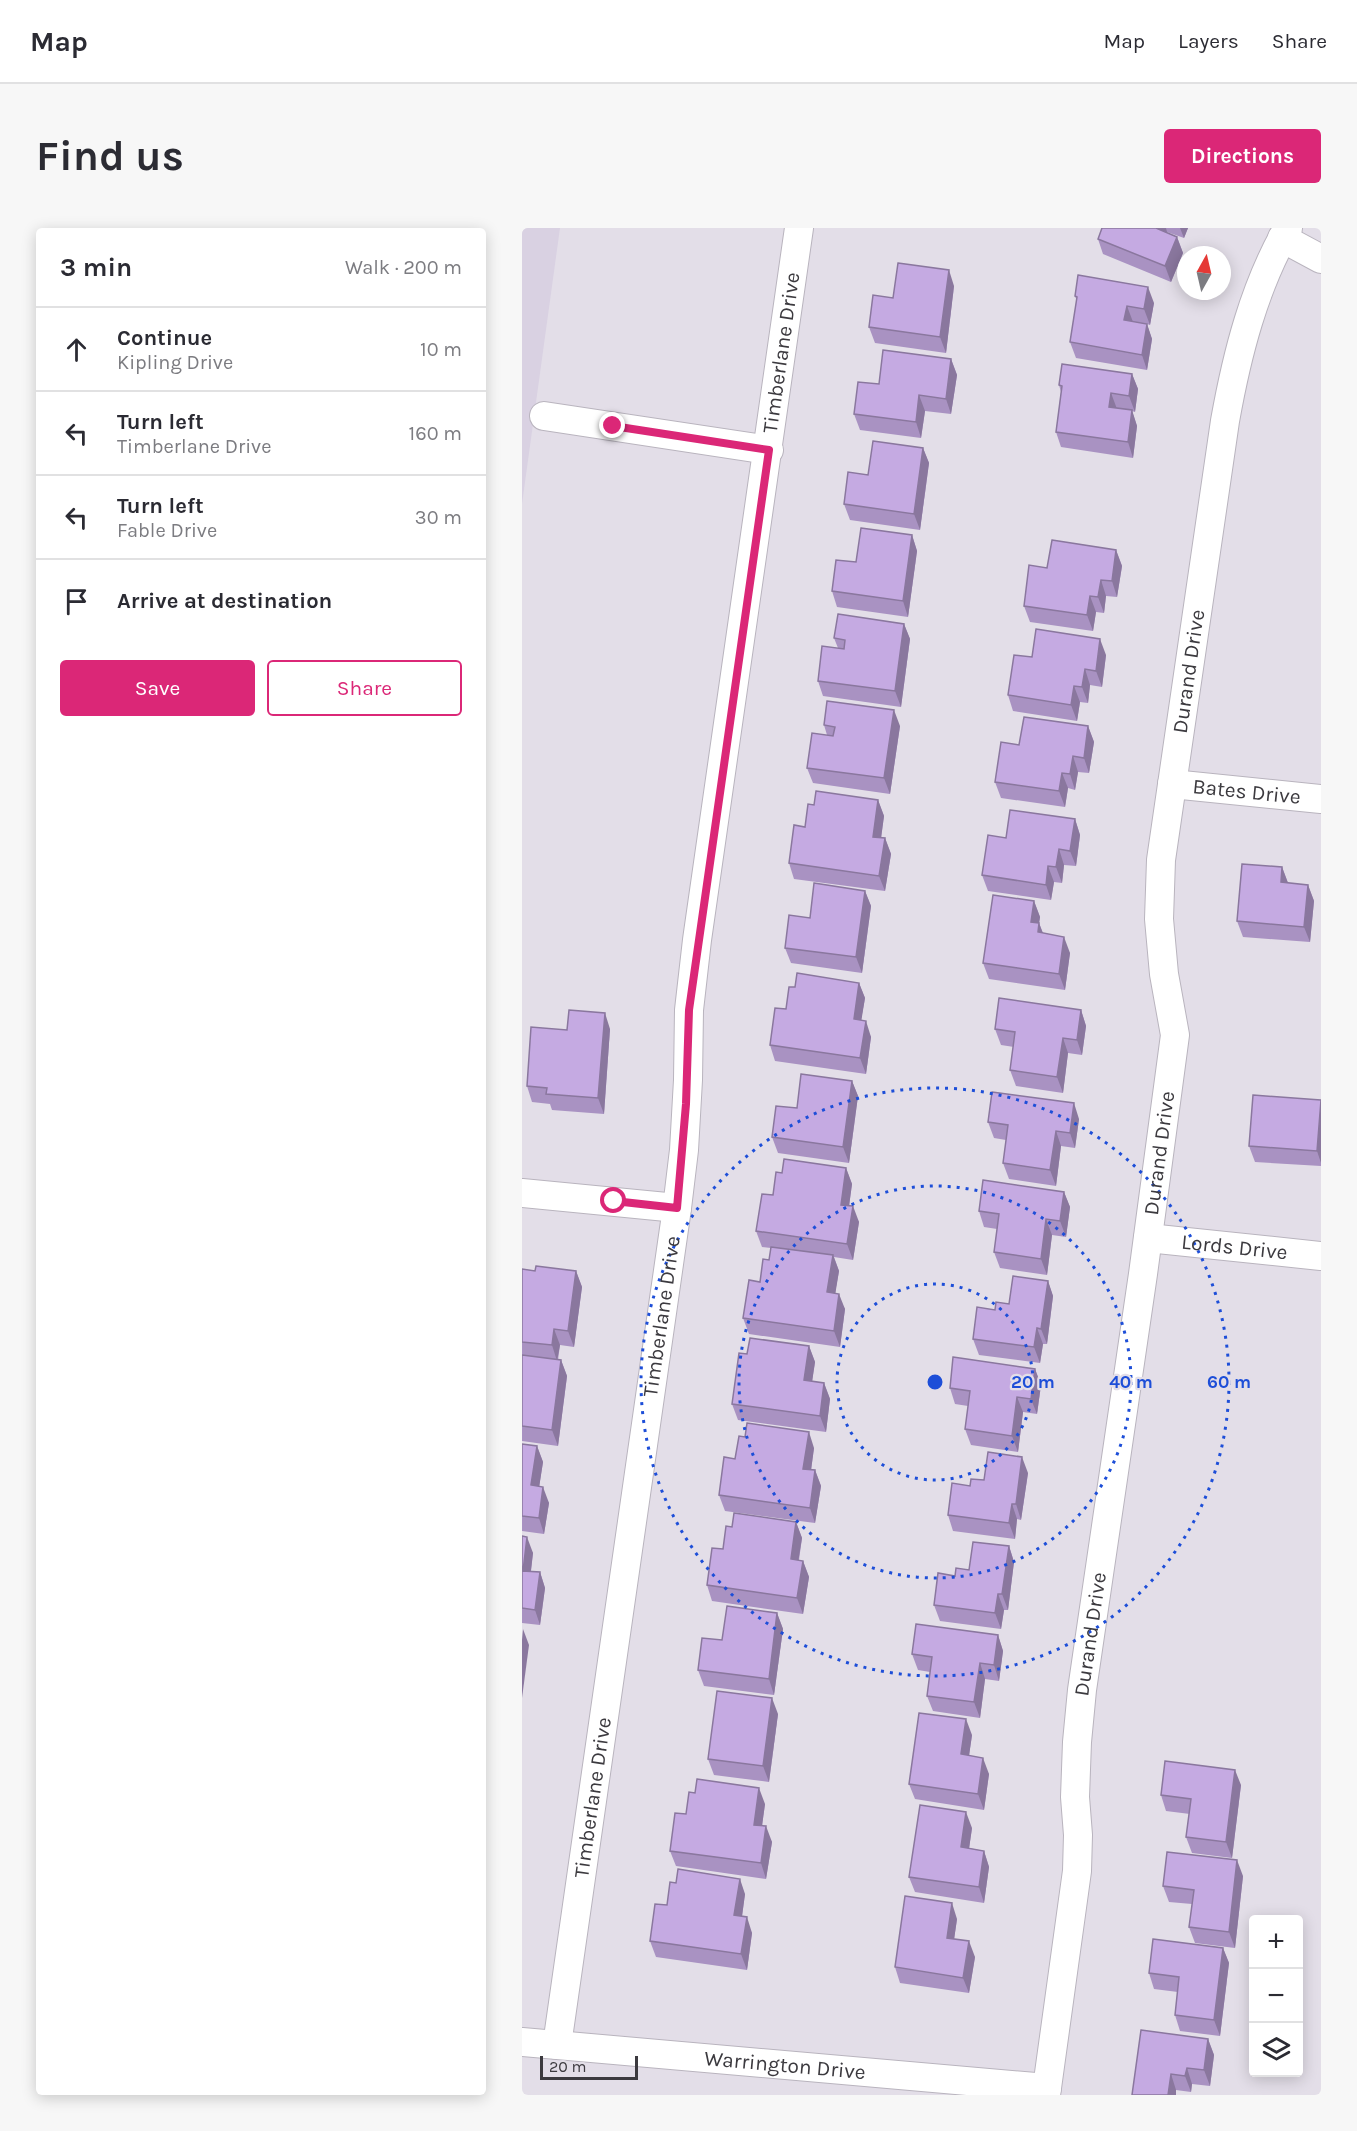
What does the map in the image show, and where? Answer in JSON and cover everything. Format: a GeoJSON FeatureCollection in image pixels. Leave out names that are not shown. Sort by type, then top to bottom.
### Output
{"type":"FeatureCollection","features":[{"type":"Feature","properties":{"kind":"street","name":"Timberlane Drive"},"geometry":{"type":"LineString","coordinates":[[557,2045],[677,1208],[684,1139],[689,1010],[800,228]]}},
{"type":"Feature","properties":{"kind":"street"},"geometry":{"type":"LineString","coordinates":[[1285,233],[1321,259]]}},
{"type":"Feature","properties":{"kind":"street","name":"Durand Drive"},"geometry":{"type":"LineString","coordinates":[[1047,2092],[1076,1882],[1077,1742],[1083,1689],[1175,1035],[1164,974],[1160,920],[1161,860],[1234,371],[1255,302],[1285,233]]}},
{"type":"Feature","properties":{"kind":"street"},"geometry":{"type":"LineString","coordinates":[[544,416],[769,450]]}},
{"type":"Feature","properties":{"kind":"street","name":"Bates Drive"},"geometry":{"type":"LineString","coordinates":[[1172,784],[1321,799]]}},
{"type":"Feature","properties":{"kind":"street"},"geometry":{"type":"LineString","coordinates":[[522,1193],[677,1208]]}},
{"type":"Feature","properties":{"kind":"street","name":"Lords Drive"},"geometry":{"type":"LineString","coordinates":[[1148,1238],[1321,1256]]}},
{"type":"Feature","properties":{"kind":"street","name":"Warrington Drive"},"geometry":{"type":"LineString","coordinates":[[522,2042],[1047,2092]]}},
{"type":"Feature","properties":{"kind":"shaded area"},"geometry":{"type":"Polygon","coordinates":[[[522,228],[560,228],[522,504],[522,228]]]}},
{"type":"Feature","properties":{"kind":"building"},"geometry":{"type":"Polygon","coordinates":[[[1102,228],[1156,228],[1177,237],[1165,266],[1098,239],[1102,228]]]}},
{"type":"Feature","properties":{"kind":"building"},"geometry":{"type":"Polygon","coordinates":[[[898,263],[949,270],[940,337],[869,327],[873,295],[893,298],[898,263]]]}},
{"type":"Feature","properties":{"kind":"building"},"geometry":{"type":"Polygon","coordinates":[[[1078,275],[1148,287],[1144,309],[1127,306],[1124,320],[1147,324],[1142,355],[1070,342],[1078,275]]]}},
{"type":"Feature","properties":{"kind":"building"},"geometry":{"type":"Polygon","coordinates":[[[883,350],[951,359],[946,399],[919,395],[916,422],[854,414],[858,382],[879,384],[883,350]]]}},
{"type":"Feature","properties":{"kind":"building"},"geometry":{"type":"Polygon","coordinates":[[[1062,364],[1132,374],[1129,396],[1111,393],[1109,407],[1132,410],[1128,442],[1056,432],[1062,386],[1059,385],[1062,364]]]}},
{"type":"Feature","properties":{"kind":"building"},"geometry":{"type":"Polygon","coordinates":[[[873,441],[923,448],[914,514],[844,504],[848,472],[868,475],[873,441]]]}},
{"type":"Feature","properties":{"kind":"building"},"geometry":{"type":"Polygon","coordinates":[[[861,528],[912,535],[903,601],[832,591],[836,560],[856,562],[861,528]]]}},
{"type":"Feature","properties":{"kind":"building"},"geometry":{"type":"Polygon","coordinates":[[[1052,540],[1116,550],[1112,581],[1101,580],[1098,597],[1090,596],[1087,615],[1024,606],[1029,565],[1047,568],[1052,540]]]}},
{"type":"Feature","properties":{"kind":"building"},"geometry":{"type":"Polygon","coordinates":[[[838,614],[904,624],[895,691],[818,681],[822,646],[844,649],[845,640],[834,638],[838,614]]]}},
{"type":"Feature","properties":{"kind":"building"},"geometry":{"type":"Polygon","coordinates":[[[1036,629],[1100,639],[1096,671],[1085,669],[1082,687],[1074,686],[1071,705],[1008,695],[1014,655],[1032,657],[1036,629]]]}},
{"type":"Feature","properties":{"kind":"building"},"geometry":{"type":"Polygon","coordinates":[[[827,701],[894,710],[884,778],[807,768],[812,733],[833,736],[835,727],[824,725],[827,701]]]}},
{"type":"Feature","properties":{"kind":"building"},"geometry":{"type":"Polygon","coordinates":[[[1024,717],[1088,726],[1084,758],[1073,756],[1070,774],[1062,773],[1059,791],[995,782],[1001,742],[1019,745],[1024,717]]]}},
{"type":"Feature","properties":{"kind":"building"},"geometry":{"type":"Polygon","coordinates":[[[816,791],[878,800],[873,837],[885,838],[879,876],[789,863],[794,825],[805,827],[808,804],[814,805],[816,791]]]}},
{"type":"Feature","properties":{"kind":"building"},"geometry":{"type":"Polygon","coordinates":[[[1010,810],[1075,819],[1070,851],[1059,849],[1056,867],[1048,866],[1046,885],[982,875],[988,835],[1006,838],[1010,810]]]}},
{"type":"Feature","properties":{"kind":"building"},"geometry":{"type":"Polygon","coordinates":[[[1242,864],[1282,867],[1281,882],[1308,885],[1304,927],[1237,921],[1242,864]]]}},
{"type":"Feature","properties":{"kind":"building"},"geometry":{"type":"Polygon","coordinates":[[[814,883],[865,891],[856,957],[785,948],[789,915],[810,918],[814,883]]]}},
{"type":"Feature","properties":{"kind":"building"},"geometry":{"type":"Polygon","coordinates":[[[993,895],[1034,901],[1031,922],[1039,923],[1038,932],[1064,937],[1059,974],[983,963],[993,895]]]}},
{"type":"Feature","properties":{"kind":"building"},"geometry":{"type":"Polygon","coordinates":[[[797,973],[859,983],[854,1019],[866,1021],[860,1058],[770,1045],[775,1008],[786,1009],[789,987],[795,987],[797,973]]]}},
{"type":"Feature","properties":{"kind":"building"},"geometry":{"type":"Polygon","coordinates":[[[999,998],[1081,1010],[1077,1040],[1063,1038],[1057,1077],[1010,1070],[1015,1032],[995,1029],[999,998]]]}},
{"type":"Feature","properties":{"kind":"building"},"geometry":{"type":"Polygon","coordinates":[[[569,1010],[605,1013],[598,1098],[546,1094],[547,1088],[527,1086],[531,1027],[567,1030],[569,1010]]]}},
{"type":"Feature","properties":{"kind":"building"},"geometry":{"type":"Polygon","coordinates":[[[801,1074],[852,1081],[843,1147],[772,1137],[776,1106],[797,1108],[801,1074]]]}},
{"type":"Feature","properties":{"kind":"building"},"geometry":{"type":"Polygon","coordinates":[[[992,1092],[1074,1103],[1070,1133],[1056,1131],[1050,1170],[1003,1163],[1008,1125],[988,1122],[992,1092]]]}},
{"type":"Feature","properties":{"kind":"building"},"geometry":{"type":"Polygon","coordinates":[[[1253,1095],[1321,1100],[1317,1151],[1249,1146],[1253,1095]]]}},
{"type":"Feature","properties":{"kind":"building"},"geometry":{"type":"Polygon","coordinates":[[[784,1159],[846,1168],[841,1205],[853,1206],[847,1244],[756,1231],[762,1194],[773,1195],[776,1172],[782,1173],[784,1159]]]}},
{"type":"Feature","properties":{"kind":"building"},"geometry":{"type":"Polygon","coordinates":[[[983,1180],[1064,1192],[1060,1221],[1046,1219],[1041,1259],[994,1252],[999,1214],[979,1211],[983,1180]]]}},
{"type":"Feature","properties":{"kind":"building"},"geometry":{"type":"Polygon","coordinates":[[[771,1247],[833,1255],[827,1292],[839,1294],[834,1331],[743,1318],[749,1280],[760,1282],[763,1259],[769,1260],[771,1247]]]}},
{"type":"Feature","properties":{"kind":"building"},"geometry":{"type":"Polygon","coordinates":[[[536,1266],[576,1271],[568,1331],[554,1329],[552,1345],[522,1342],[522,1269],[535,1271],[536,1266]]]}},
{"type":"Feature","properties":{"kind":"building"},"geometry":{"type":"Polygon","coordinates":[[[1013,1276],[1048,1281],[1041,1329],[1037,1328],[1034,1347],[973,1339],[977,1307],[995,1310],[996,1302],[1009,1304],[1013,1276]]]}},
{"type":"Feature","properties":{"kind":"building"},"geometry":{"type":"Polygon","coordinates":[[[750,1338],[809,1346],[804,1380],[824,1383],[820,1416],[732,1404],[739,1353],[747,1354],[750,1338]]]}},
{"type":"Feature","properties":{"kind":"building"},"geometry":{"type":"Polygon","coordinates":[[[522,1355],[561,1360],[552,1430],[522,1426],[522,1355]]]}},
{"type":"Feature","properties":{"kind":"building"},"geometry":{"type":"Polygon","coordinates":[[[953,1357],[1035,1369],[1031,1399],[1017,1397],[1012,1436],[965,1429],[970,1391],[950,1388],[953,1357]]]}},
{"type":"Feature","properties":{"kind":"building"},"geometry":{"type":"Polygon","coordinates":[[[747,1423],[809,1432],[803,1469],[815,1470],[810,1508],[719,1495],[724,1457],[735,1459],[739,1436],[745,1437],[747,1423]]]}},
{"type":"Feature","properties":{"kind":"building"},"geometry":{"type":"Polygon","coordinates":[[[522,1444],[537,1446],[531,1485],[543,1487],[539,1518],[522,1516],[522,1444]]]}},
{"type":"Feature","properties":{"kind":"building"},"geometry":{"type":"Polygon","coordinates":[[[988,1452],[1022,1457],[1016,1504],[1012,1504],[1009,1523],[948,1515],[952,1483],[970,1486],[971,1479],[984,1480],[988,1452]]]}},
{"type":"Feature","properties":{"kind":"building"},"geometry":{"type":"Polygon","coordinates":[[[734,1513],[796,1522],[791,1559],[803,1561],[797,1598],[707,1585],[712,1548],[723,1549],[726,1526],[732,1527],[734,1513]]]}},
{"type":"Feature","properties":{"kind":"building"},"geometry":{"type":"Polygon","coordinates":[[[522,1536],[527,1537],[523,1571],[540,1572],[535,1610],[522,1608],[522,1536]]]}},
{"type":"Feature","properties":{"kind":"building"},"geometry":{"type":"Polygon","coordinates":[[[973,1542],[1009,1546],[1002,1594],[998,1594],[995,1613],[934,1605],[938,1573],[955,1576],[956,1568],[969,1570],[973,1542]]]}},
{"type":"Feature","properties":{"kind":"building"},"geometry":{"type":"Polygon","coordinates":[[[727,1606],[777,1613],[769,1679],[698,1670],[702,1638],[722,1640],[727,1606]]]}},
{"type":"Feature","properties":{"kind":"building"},"geometry":{"type":"Polygon","coordinates":[[[916,1624],[998,1635],[994,1665],[980,1663],[974,1702],[927,1696],[932,1657],[912,1654],[916,1624]]]}},
{"type":"Feature","properties":{"kind":"building"},"geometry":{"type":"Polygon","coordinates":[[[717,1691],[772,1698],[763,1766],[708,1759],[717,1691]]]}},
{"type":"Feature","properties":{"kind":"building"},"geometry":{"type":"Polygon","coordinates":[[[919,1713],[966,1719],[961,1754],[983,1758],[978,1794],[909,1784],[919,1713]]]}},
{"type":"Feature","properties":{"kind":"building"},"geometry":{"type":"Polygon","coordinates":[[[1165,1761],[1235,1770],[1226,1842],[1186,1837],[1191,1799],[1161,1795],[1165,1761]]]}},
{"type":"Feature","properties":{"kind":"building"},"geometry":{"type":"Polygon","coordinates":[[[697,1779],[759,1788],[754,1825],[766,1826],[761,1863],[670,1851],[675,1813],[686,1814],[689,1792],[695,1793],[697,1779]]]}},
{"type":"Feature","properties":{"kind":"building"},"geometry":{"type":"Polygon","coordinates":[[[920,1805],[966,1812],[961,1847],[984,1851],[979,1887],[909,1877],[920,1805]]]}},
{"type":"Feature","properties":{"kind":"building"},"geometry":{"type":"Polygon","coordinates":[[[1167,1852],[1237,1860],[1229,1932],[1189,1927],[1194,1890],[1163,1886],[1167,1852]]]}},
{"type":"Feature","properties":{"kind":"building"},"geometry":{"type":"Polygon","coordinates":[[[678,1869],[740,1879],[734,1915],[747,1917],[741,1954],[650,1941],[655,1904],[667,1905],[670,1882],[676,1883],[678,1869]]]}},
{"type":"Feature","properties":{"kind":"building"},"geometry":{"type":"Polygon","coordinates":[[[905,1896],[952,1903],[947,1938],[969,1941],[963,1978],[895,1967],[905,1896]]]}},
{"type":"Feature","properties":{"kind":"building"},"geometry":{"type":"Polygon","coordinates":[[[1153,1939],[1223,1948],[1214,2020],[1175,2015],[1179,1977],[1149,1973],[1153,1939]]]}},
{"type":"Feature","properties":{"kind":"building"},"geometry":{"type":"Polygon","coordinates":[[[1141,2030],[1208,2039],[1204,2070],[1187,2068],[1185,2076],[1171,2074],[1168,2095],[1132,2095],[1141,2030]]]}},
{"type":"Feature","properties":{"kind":"route"},"geometry":{"type":"LineString","coordinates":[[613,426],[769,450],[697,940],[689,1010],[684,1150],[677,1208],[614,1201]]}}]}
